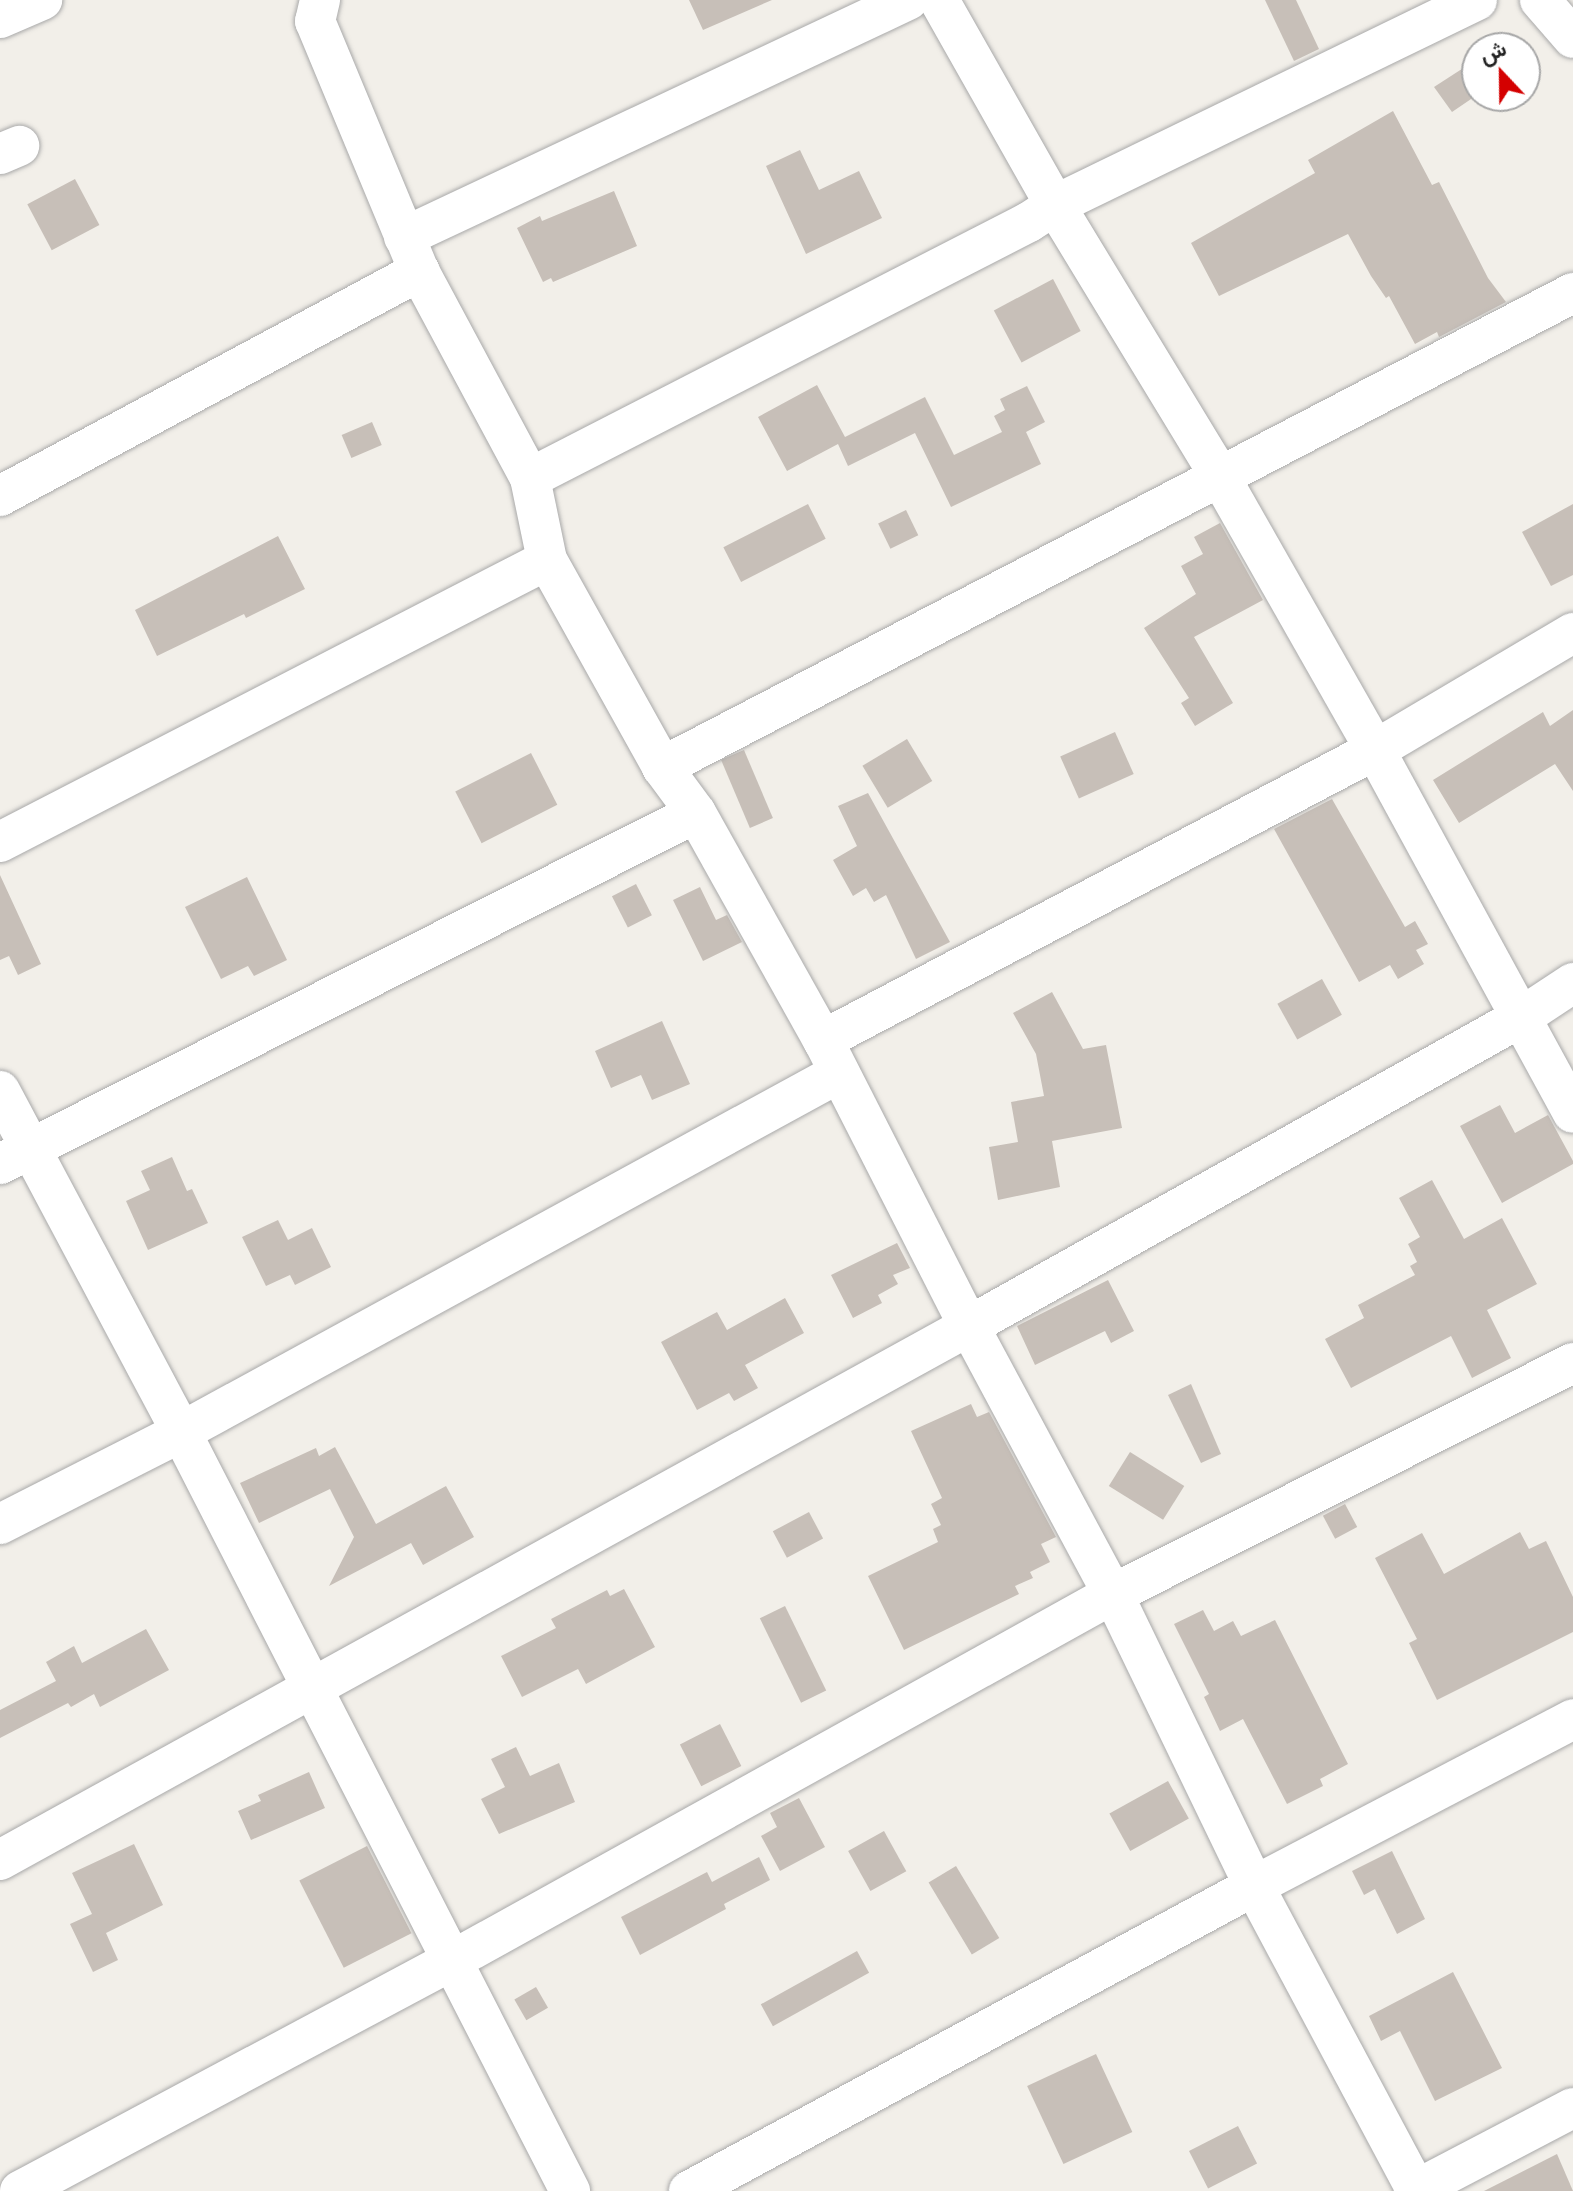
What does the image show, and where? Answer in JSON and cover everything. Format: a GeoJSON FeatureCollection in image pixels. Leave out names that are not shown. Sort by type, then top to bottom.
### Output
{"type":"FeatureCollection","features":[{"type":"Feature","properties":{"kind":"street"},"geometry":{"type":"LineString","coordinates":[[0,18],[42,0]]}},
{"type":"Feature","properties":{"kind":"street"},"geometry":{"type":"LineString","coordinates":[[320,0],[315,21],[412,254],[530,478],[547,560],[662,767],[696,813],[831,1056],[969,1326],[1113,1594],[1254,1886],[1416,2191],[1573,2108]]}},
{"type":"Feature","properties":{"kind":"street"},"geometry":{"type":"LineString","coordinates":[[0,496],[412,254],[908,0]]}},
{"type":"Feature","properties":{"kind":"street"},"geometry":{"type":"LineString","coordinates":[[939,0],[1055,205],[1219,475],[1523,1016],[1573,1113]]}},
{"type":"Feature","properties":{"kind":"street"},"geometry":{"type":"LineString","coordinates":[[530,478],[1001,236],[1055,205],[1477,0]]}},
{"type":"Feature","properties":{"kind":"street"},"geometry":{"type":"LineString","coordinates":[[1540,0],[1573,38]]}},
{"type":"Feature","properties":{"kind":"street"},"geometry":{"type":"LineString","coordinates":[[662,767],[1573,293]]}},
{"type":"Feature","properties":{"kind":"street"},"geometry":{"type":"LineString","coordinates":[[0,842],[547,560]]}},
{"type":"Feature","properties":{"kind":"street"},"geometry":{"type":"LineString","coordinates":[[0,1524],[181,1432],[831,1056],[1375,750],[1573,633]]}},
{"type":"Feature","properties":{"kind":"street"},"geometry":{"type":"LineString","coordinates":[[15,1156],[696,813]]}},
{"type":"Feature","properties":{"kind":"street"},"geometry":{"type":"LineString","coordinates":[[0,1860],[969,1326],[1523,1016],[1573,983]]}},
{"type":"Feature","properties":{"kind":"street"},"geometry":{"type":"LineString","coordinates":[[0,1091],[15,1156],[181,1432],[570,2191]]}},
{"type":"Feature","properties":{"kind":"street"},"geometry":{"type":"LineString","coordinates":[[20,2191],[453,1960],[1113,1594],[1573,1363]]}},
{"type":"Feature","properties":{"kind":"street"},"geometry":{"type":"LineString","coordinates":[[689,2191],[1254,1886],[1573,1719]]}},
{"type":"Feature","properties":{"kind":"building"},"geometry":{"type":"Polygon","coordinates":[[[689,0],[772,0],[703,30],[689,0]]]}},
{"type":"Feature","properties":{"kind":"building"},"geometry":{"type":"Polygon","coordinates":[[[1265,0],[1296,0],[1319,49],[1294,61],[1265,0]]]}},
{"type":"Feature","properties":{"kind":"building"},"geometry":{"type":"Polygon","coordinates":[[[1461,70],[1461,106],[1452,112],[1434,87],[1461,70]]]}},
{"type":"Feature","properties":{"kind":"building"},"geometry":{"type":"Polygon","coordinates":[[[1393,111],[1432,185],[1439,182],[1488,278],[1506,302],[1439,337],[1437,332],[1415,344],[1389,296],[1386,298],[1371,276],[1348,234],[1219,296],[1191,243],[1315,173],[1308,160],[1393,111]]]}},
{"type":"Feature","properties":{"kind":"building"},"geometry":{"type":"Polygon","coordinates":[[[800,150],[819,190],[859,171],[882,218],[806,254],[766,166],[800,150]]]}},
{"type":"Feature","properties":{"kind":"building"},"geometry":{"type":"Polygon","coordinates":[[[75,179],[99,225],[52,250],[27,204],[75,179]]]}},
{"type":"Feature","properties":{"kind":"building"},"geometry":{"type":"Polygon","coordinates":[[[614,191],[637,246],[553,282],[551,278],[543,282],[517,228],[540,216],[542,221],[614,191]]]}},
{"type":"Feature","properties":{"kind":"building"},"geometry":{"type":"Polygon","coordinates":[[[1053,279],[1081,331],[1022,363],[994,310],[1053,279]]]}},
{"type":"Feature","properties":{"kind":"building"},"geometry":{"type":"Polygon","coordinates":[[[817,385],[845,437],[925,397],[954,455],[1002,432],[994,416],[1005,410],[1000,399],[1027,386],[1045,422],[1026,432],[1041,464],[951,507],[915,433],[848,466],[838,444],[787,471],[758,417],[817,385]]]}},
{"type":"Feature","properties":{"kind":"building"},"geometry":{"type":"Polygon","coordinates":[[[372,422],[382,445],[351,458],[342,435],[372,422]]]}},
{"type":"Feature","properties":{"kind":"building"},"geometry":{"type":"Polygon","coordinates":[[[808,504],[826,539],[741,582],[723,547],[808,504]]]}},
{"type":"Feature","properties":{"kind":"building"},"geometry":{"type":"Polygon","coordinates":[[[1573,504],[1573,575],[1551,586],[1522,532],[1573,504]]]}},
{"type":"Feature","properties":{"kind":"building"},"geometry":{"type":"Polygon","coordinates":[[[906,510],[918,535],[890,549],[878,524],[906,510]]]}},
{"type":"Feature","properties":{"kind":"building"},"geometry":{"type":"Polygon","coordinates":[[[1220,523],[1263,600],[1194,637],[1233,703],[1195,726],[1181,703],[1189,698],[1144,628],[1196,594],[1181,566],[1203,554],[1194,537],[1220,523]]]}},
{"type":"Feature","properties":{"kind":"building"},"geometry":{"type":"Polygon","coordinates":[[[278,536],[305,589],[157,656],[135,610],[278,536]]]}},
{"type":"Feature","properties":{"kind":"building"},"geometry":{"type":"Polygon","coordinates":[[[1573,710],[1573,791],[1555,764],[1459,823],[1433,780],[1543,712],[1550,726],[1573,710]]]}},
{"type":"Feature","properties":{"kind":"building"},"geometry":{"type":"Polygon","coordinates":[[[1115,732],[1134,774],[1079,798],[1060,756],[1115,732]]]}},
{"type":"Feature","properties":{"kind":"building"},"geometry":{"type":"Polygon","coordinates":[[[907,739],[932,781],[888,808],[862,766],[907,739]]]}},
{"type":"Feature","properties":{"kind":"building"},"geometry":{"type":"Polygon","coordinates":[[[744,750],[773,818],[750,828],[721,760],[744,750]]]}},
{"type":"Feature","properties":{"kind":"building"},"geometry":{"type":"Polygon","coordinates":[[[531,753],[557,805],[482,843],[455,792],[531,753]]]}},
{"type":"Feature","properties":{"kind":"building"},"geometry":{"type":"Polygon","coordinates":[[[868,793],[950,942],[916,959],[886,895],[874,902],[866,888],[853,896],[833,860],[857,846],[838,806],[868,793]]]}},
{"type":"Feature","properties":{"kind":"building"},"geometry":{"type":"Polygon","coordinates":[[[1332,799],[1405,927],[1415,921],[1428,944],[1416,950],[1424,964],[1398,979],[1390,965],[1359,982],[1274,829],[1332,799]]]}},
{"type":"Feature","properties":{"kind":"building"},"geometry":{"type":"Polygon","coordinates":[[[0,875],[41,964],[18,975],[9,956],[0,960],[0,875]]]}},
{"type":"Feature","properties":{"kind":"building"},"geometry":{"type":"Polygon","coordinates":[[[247,877],[287,960],[254,976],[248,966],[221,979],[185,907],[247,877]]]}},
{"type":"Feature","properties":{"kind":"building"},"geometry":{"type":"Polygon","coordinates":[[[636,884],[652,915],[628,927],[612,896],[636,884]]]}},
{"type":"Feature","properties":{"kind":"building"},"geometry":{"type":"Polygon","coordinates":[[[700,887],[716,920],[727,915],[742,942],[703,961],[673,900],[700,887]]]}},
{"type":"Feature","properties":{"kind":"building"},"geometry":{"type":"Polygon","coordinates":[[[1322,979],[1342,1015],[1297,1040],[1277,1004],[1322,979]]]}},
{"type":"Feature","properties":{"kind":"building"},"geometry":{"type":"Polygon","coordinates":[[[1052,992],[1083,1049],[1106,1045],[1122,1128],[1052,1141],[1060,1187],[998,1200],[989,1147],[1018,1142],[1011,1102],[1044,1096],[1036,1054],[1013,1013],[1052,992]]]}},
{"type":"Feature","properties":{"kind":"building"},"geometry":{"type":"Polygon","coordinates":[[[662,1021],[690,1084],[652,1100],[641,1075],[611,1088],[595,1051],[662,1021]]]}},
{"type":"Feature","properties":{"kind":"building"},"geometry":{"type":"Polygon","coordinates":[[[1500,1105],[1515,1133],[1548,1115],[1573,1161],[1573,1164],[1502,1203],[1460,1126],[1500,1105]]]}},
{"type":"Feature","properties":{"kind":"building"},"geometry":{"type":"Polygon","coordinates":[[[172,1157],[187,1191],[192,1189],[208,1223],[148,1250],[126,1201],[150,1190],[141,1171],[172,1157]]]}},
{"type":"Feature","properties":{"kind":"building"},"geometry":{"type":"Polygon","coordinates":[[[1432,1180],[1464,1239],[1502,1218],[1537,1284],[1487,1310],[1511,1358],[1472,1378],[1451,1336],[1351,1388],[1325,1339],[1364,1318],[1358,1305],[1415,1275],[1410,1266],[1417,1262],[1408,1244],[1420,1237],[1399,1198],[1432,1180]]]}},
{"type":"Feature","properties":{"kind":"building"},"geometry":{"type":"Polygon","coordinates":[[[278,1220],[288,1240],[312,1228],[331,1267],[295,1285],[290,1275],[266,1286],[242,1237],[278,1220]]]}},
{"type":"Feature","properties":{"kind":"building"},"geometry":{"type":"Polygon","coordinates":[[[897,1243],[910,1268],[893,1275],[898,1284],[878,1295],[882,1303],[853,1318],[831,1275],[897,1243]]]}},
{"type":"Feature","properties":{"kind":"building"},"geometry":{"type":"Polygon","coordinates":[[[1108,1280],[1134,1331],[1111,1343],[1105,1331],[1035,1365],[1017,1326],[1108,1280]]]}},
{"type":"Feature","properties":{"kind":"building"},"geometry":{"type":"Polygon","coordinates":[[[785,1298],[804,1333],[745,1365],[758,1388],[734,1401],[729,1393],[697,1410],[661,1342],[717,1312],[727,1330],[785,1298]]]}},
{"type":"Feature","properties":{"kind":"building"},"geometry":{"type":"Polygon","coordinates":[[[1191,1384],[1221,1454],[1201,1463],[1168,1395],[1191,1384]]]}},
{"type":"Feature","properties":{"kind":"building"},"geometry":{"type":"Polygon","coordinates":[[[971,1404],[977,1417],[989,1412],[1056,1537],[1041,1544],[1050,1562],[1030,1572],[1033,1578],[1015,1586],[1019,1594],[904,1650],[868,1576],[938,1542],[933,1529],[941,1525],[931,1504],[942,1498],[911,1431],[971,1404]]]}},
{"type":"Feature","properties":{"kind":"building"},"geometry":{"type":"Polygon","coordinates":[[[335,1447],[376,1524],[446,1486],[474,1537],[423,1565],[411,1543],[329,1586],[354,1537],[330,1489],[259,1523],[240,1483],[316,1448],[319,1456],[335,1447]]]}},
{"type":"Feature","properties":{"kind":"building"},"geometry":{"type":"Polygon","coordinates":[[[1130,1452],[1184,1486],[1163,1520],[1109,1486],[1130,1452]]]}},
{"type":"Feature","properties":{"kind":"building"},"geometry":{"type":"Polygon","coordinates":[[[1345,1504],[1357,1527],[1335,1539],[1323,1516],[1345,1504]]]}},
{"type":"Feature","properties":{"kind":"building"},"geometry":{"type":"Polygon","coordinates":[[[809,1512],[823,1538],[787,1558],[773,1531],[809,1512]]]}},
{"type":"Feature","properties":{"kind":"building"},"geometry":{"type":"Polygon","coordinates":[[[1520,1532],[1529,1549],[1546,1541],[1573,1597],[1573,1632],[1437,1700],[1409,1643],[1417,1639],[1375,1558],[1422,1533],[1444,1574],[1520,1532]]]}},
{"type":"Feature","properties":{"kind":"building"},"geometry":{"type":"Polygon","coordinates":[[[624,1589],[655,1647],[586,1684],[578,1669],[522,1697],[501,1656],[556,1628],[551,1619],[607,1590],[610,1596],[624,1589]]]}},
{"type":"Feature","properties":{"kind":"building"},"geometry":{"type":"Polygon","coordinates":[[[785,1606],[826,1690],[801,1703],[760,1618],[785,1606]]]}},
{"type":"Feature","properties":{"kind":"building"},"geometry":{"type":"Polygon","coordinates":[[[1203,1610],[1214,1631],[1233,1621],[1241,1636],[1275,1620],[1348,1764],[1320,1779],[1323,1786],[1287,1804],[1243,1719],[1220,1731],[1204,1697],[1209,1694],[1174,1624],[1203,1610]]]}},
{"type":"Feature","properties":{"kind":"building"},"geometry":{"type":"Polygon","coordinates":[[[146,1629],[169,1670],[100,1707],[94,1694],[71,1707],[68,1703],[0,1738],[0,1710],[56,1681],[46,1662],[74,1646],[82,1663],[146,1629]]]}},
{"type":"Feature","properties":{"kind":"building"},"geometry":{"type":"Polygon","coordinates":[[[720,1724],[741,1766],[701,1786],[680,1744],[720,1724]]]}},
{"type":"Feature","properties":{"kind":"building"},"geometry":{"type":"Polygon","coordinates":[[[516,1747],[530,1776],[559,1763],[575,1802],[499,1834],[481,1799],[505,1787],[491,1759],[516,1747]]]}},
{"type":"Feature","properties":{"kind":"building"},"geometry":{"type":"Polygon","coordinates":[[[309,1772],[325,1808],[251,1840],[238,1811],[261,1801],[258,1795],[309,1772]]]}},
{"type":"Feature","properties":{"kind":"building"},"geometry":{"type":"Polygon","coordinates":[[[1168,1781],[1189,1819],[1130,1851],[1109,1813],[1168,1781]]]}},
{"type":"Feature","properties":{"kind":"building"},"geometry":{"type":"Polygon","coordinates":[[[799,1798],[825,1847],[780,1871],[761,1836],[777,1827],[770,1813],[799,1798]]]}},
{"type":"Feature","properties":{"kind":"building"},"geometry":{"type":"Polygon","coordinates":[[[884,1831],[906,1871],[870,1891],[848,1851],[884,1831]]]}},
{"type":"Feature","properties":{"kind":"building"},"geometry":{"type":"Polygon","coordinates":[[[134,1844],[163,1905],[106,1933],[118,1960],[93,1972],[70,1924],[92,1914],[72,1873],[134,1844]]]}},
{"type":"Feature","properties":{"kind":"building"},"geometry":{"type":"Polygon","coordinates":[[[367,1846],[411,1933],[344,1968],[299,1881],[367,1846]]]}},
{"type":"Feature","properties":{"kind":"building"},"geometry":{"type":"Polygon","coordinates":[[[1392,1851],[1425,1919],[1397,1934],[1375,1889],[1364,1895],[1352,1871],[1392,1851]]]}},
{"type":"Feature","properties":{"kind":"building"},"geometry":{"type":"Polygon","coordinates":[[[759,1857],[770,1880],[724,1904],[726,1909],[640,1955],[621,1917],[707,1872],[712,1882],[759,1857]]]}},
{"type":"Feature","properties":{"kind":"building"},"geometry":{"type":"Polygon","coordinates":[[[956,1866],[999,1938],[972,1954],[929,1882],[956,1866]]]}},
{"type":"Feature","properties":{"kind":"building"},"geometry":{"type":"Polygon","coordinates":[[[857,1951],[869,1973],[773,2026],[761,2004],[857,1951]]]}},
{"type":"Feature","properties":{"kind":"building"},"geometry":{"type":"Polygon","coordinates":[[[1453,1972],[1502,2068],[1435,2101],[1400,2031],[1381,2041],[1369,2016],[1453,1972]]]}},
{"type":"Feature","properties":{"kind":"building"},"geometry":{"type":"Polygon","coordinates":[[[536,1987],[548,2008],[526,2020],[514,2000],[536,1987]]]}},
{"type":"Feature","properties":{"kind":"building"},"geometry":{"type":"Polygon","coordinates":[[[1096,2054],[1132,2132],[1063,2164],[1027,2086],[1096,2054]]]}},
{"type":"Feature","properties":{"kind":"building"},"geometry":{"type":"Polygon","coordinates":[[[1238,2126],[1257,2163],[1208,2188],[1189,2151],[1238,2126]]]}},
{"type":"Feature","properties":{"kind":"building"},"geometry":{"type":"Polygon","coordinates":[[[1557,2154],[1573,2191],[1484,2191],[1557,2154]]]}}]}
